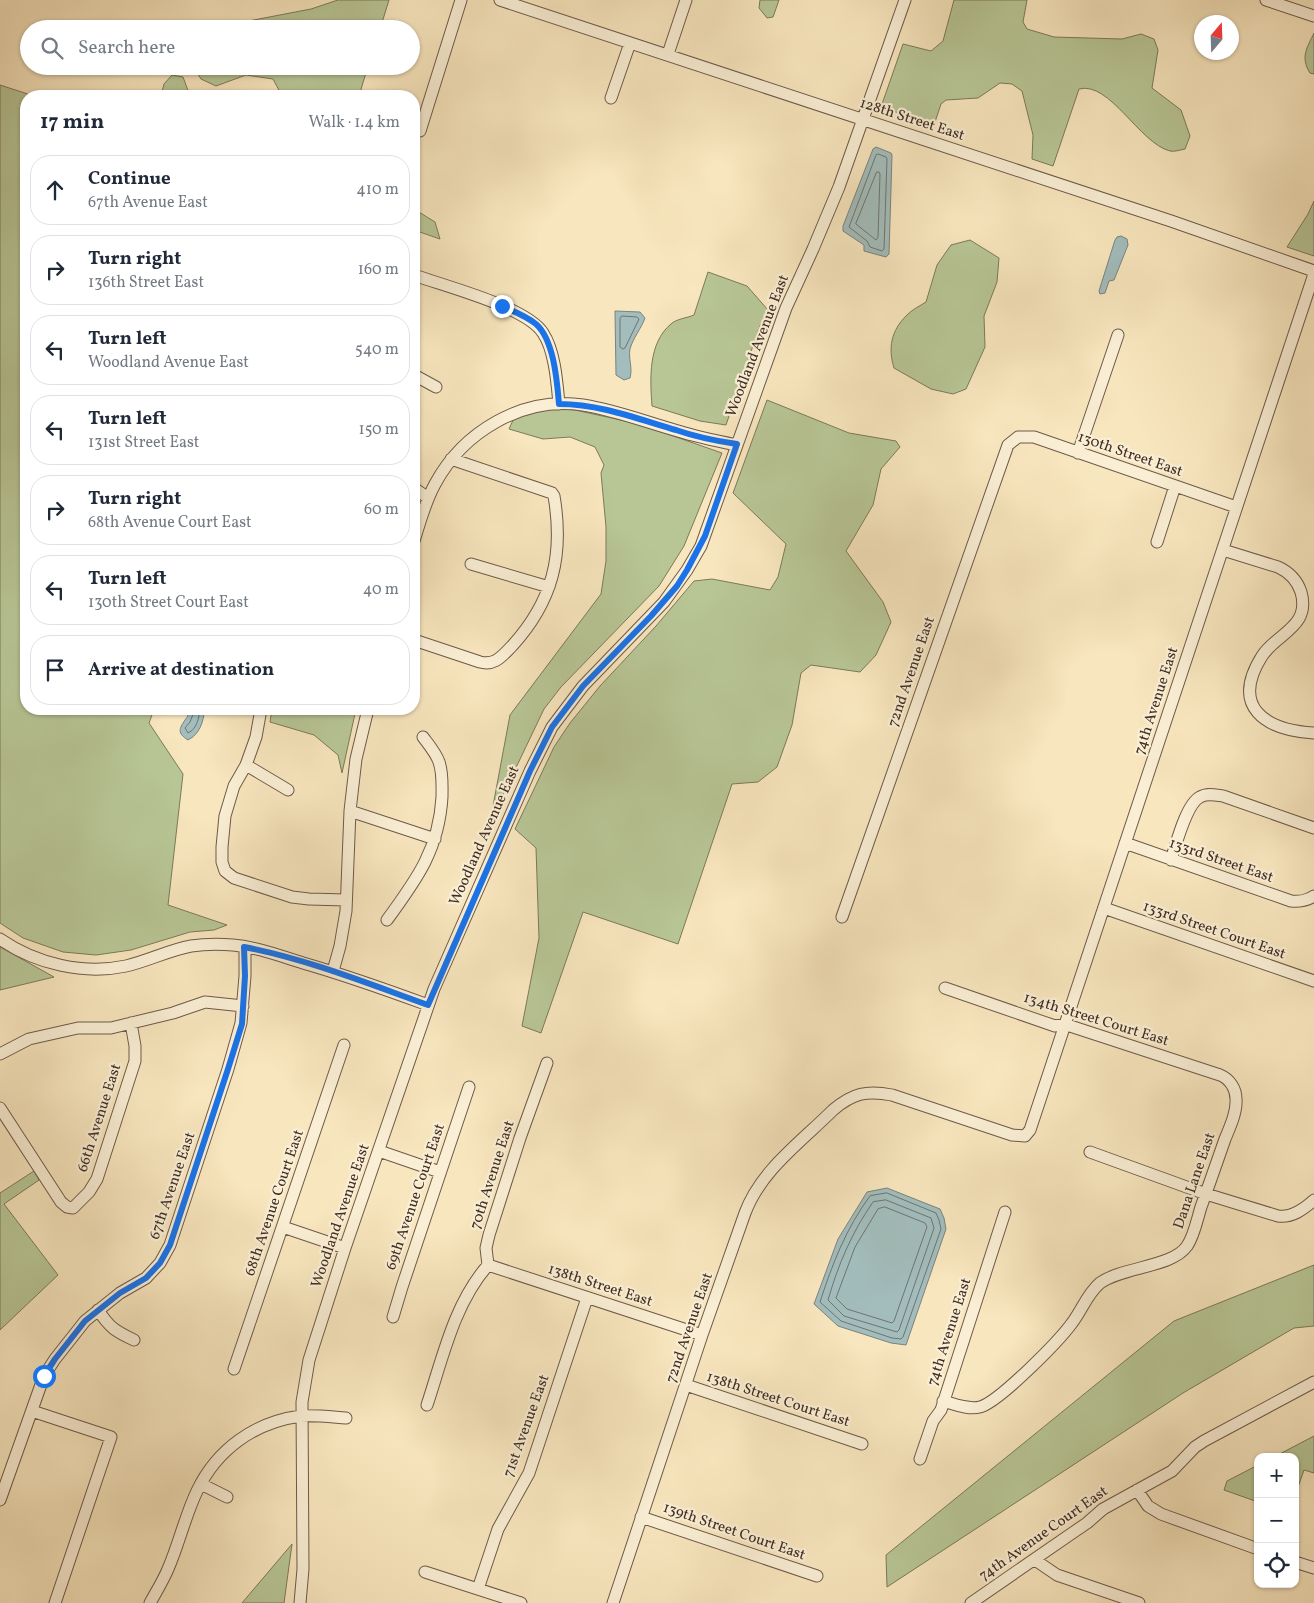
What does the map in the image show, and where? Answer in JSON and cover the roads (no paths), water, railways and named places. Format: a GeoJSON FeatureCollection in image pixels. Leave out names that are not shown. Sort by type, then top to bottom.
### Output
{"type":"FeatureCollection","features":[{"type":"Feature","properties":{"kind":"street"},"geometry":{"type":"LineString","coordinates":[[420,131],[460,0]]}},
{"type":"Feature","properties":{"kind":"street","name":"128th Street East"},"geometry":{"type":"LineString","coordinates":[[500,0],[518,3],[630,43],[1171,221],[1314,272]]}},
{"type":"Feature","properties":{"kind":"street"},"geometry":{"type":"LineString","coordinates":[[668,54],[686,0]]}},
{"type":"Feature","properties":{"kind":"street","name":"Woodland Avenue East"},"geometry":{"type":"LineString","coordinates":[[300,1603],[304,1381],[345,1248],[428,1005],[530,771],[552,727],[577,693],[651,616],[682,578],[705,536],[786,308],[828,216],[905,0]]}},
{"type":"Feature","properties":{"kind":"street"},"geometry":{"type":"LineString","coordinates":[[1266,0],[1314,16]]}},
{"type":"Feature","properties":{"kind":"street"},"geometry":{"type":"LineString","coordinates":[[611,98],[630,43]]}},
{"type":"Feature","properties":{"kind":"street","name":"74th Avenue East"},"geometry":{"type":"LineString","coordinates":[[851,1097],[868,1092],[892,1095],[1012,1136],[1025,1136],[1032,1126],[1064,1024],[1314,272]]}},
{"type":"Feature","properties":{"kind":"street"},"geometry":{"type":"LineString","coordinates":[[420,277],[502,306],[528,319],[541,330],[554,364],[559,404]]}},
{"type":"Feature","properties":{"kind":"street"},"geometry":{"type":"LineString","coordinates":[[1078,453],[1118,336]]}},
{"type":"Feature","properties":{"kind":"street"},"geometry":{"type":"LineString","coordinates":[[420,378],[436,387]]}},
{"type":"Feature","properties":{"kind":"street"},"geometry":{"type":"LineString","coordinates":[[420,523],[428,498],[438,478],[452,459],[470,440],[490,425],[538,406],[559,404],[581,405],[613,411],[700,437],[737,444]]}},
{"type":"Feature","properties":{"kind":"street","name":"130th Street East"},"geometry":{"type":"LineString","coordinates":[[1014,439],[1018,437],[1034,437],[1236,507]]}},
{"type":"Feature","properties":{"kind":"street","name":"72nd Avenue East"},"geometry":{"type":"LineString","coordinates":[[842,917],[1000,466],[1008,445],[1014,439]]}},
{"type":"Feature","properties":{"kind":"street"},"geometry":{"type":"LineString","coordinates":[[420,642],[487,664],[497,662],[532,621],[549,587],[555,565],[558,525],[554,496],[546,490],[452,459]]}},
{"type":"Feature","properties":{"kind":"street"},"geometry":{"type":"LineString","coordinates":[[1156,542],[1175,486]]}},
{"type":"Feature","properties":{"kind":"street"},"geometry":{"type":"LineString","coordinates":[[420,492],[428,498]]}},
{"type":"Feature","properties":{"kind":"street"},"geometry":{"type":"LineString","coordinates":[[1223,550],[1286,571],[1298,583],[1302,595],[1301,613],[1296,624],[1264,654],[1253,676],[1250,695],[1254,709],[1264,719],[1277,726],[1314,733]]}},
{"type":"Feature","properties":{"kind":"street"},"geometry":{"type":"LineString","coordinates":[[471,564],[549,587]]}},
{"type":"Feature","properties":{"kind":"street"},"geometry":{"type":"LineString","coordinates":[[260,715],[256,737],[246,765],[234,786],[225,816],[222,862],[226,871],[234,878],[292,897],[346,900]]}},
{"type":"Feature","properties":{"kind":"street"},"geometry":{"type":"LineString","coordinates":[[332,971],[343,934],[350,811],[356,760],[367,715]]}},
{"type":"Feature","properties":{"kind":"street"},"geometry":{"type":"LineString","coordinates":[[387,920],[412,887],[435,839],[441,805],[441,771],[433,750],[423,737]]}},
{"type":"Feature","properties":{"kind":"street"},"geometry":{"type":"LineString","coordinates":[[246,765],[288,790]]}},
{"type":"Feature","properties":{"kind":"street"},"geometry":{"type":"LineString","coordinates":[[1171,860],[1192,802],[1198,797],[1212,794],[1223,796],[1314,828]]}},
{"type":"Feature","properties":{"kind":"street"},"geometry":{"type":"LineString","coordinates":[[350,811],[435,839]]}},
{"type":"Feature","properties":{"kind":"street","name":"133rd Street East"},"geometry":{"type":"LineString","coordinates":[[1125,843],[1291,900],[1298,902],[1311,898]]}},
{"type":"Feature","properties":{"kind":"street","name":"133rd Street Court East"},"geometry":{"type":"LineString","coordinates":[[1104,908],[1314,981]]}},
{"type":"Feature","properties":{"kind":"street"},"geometry":{"type":"LineString","coordinates":[[0,939],[36,958],[72,967],[90,969],[126,966],[191,946],[234,945],[270,952],[332,971],[428,1005]]}},
{"type":"Feature","properties":{"kind":"street","name":"67th Avenue East"},"geometry":{"type":"LineString","coordinates":[[0,1500],[44,1376],[55,1359],[85,1321],[120,1293],[146,1278],[160,1263],[170,1245],[242,1024],[244,947]]}},
{"type":"Feature","properties":{"kind":"street","name":"134th Street Court East"},"geometry":{"type":"LineString","coordinates":[[945,988],[1055,1026],[1064,1024],[1220,1075],[1229,1081],[1233,1088]]}},
{"type":"Feature","properties":{"kind":"street"},"geometry":{"type":"LineString","coordinates":[[0,1054],[29,1039],[78,1028],[111,1028],[173,1013],[205,1002],[243,1006]]}},
{"type":"Feature","properties":{"kind":"street","name":"66th Avenue East"},"geometry":{"type":"LineString","coordinates":[[0,1108],[61,1202],[73,1208],[89,1192],[96,1179],[135,1060],[135,1046],[131,1023]]}},
{"type":"Feature","properties":{"kind":"street","name":"68th Avenue Court East"},"geometry":{"type":"LineString","coordinates":[[234,1369],[344,1045]]}},
{"type":"Feature","properties":{"kind":"street","name":"70th Avenue East"},"geometry":{"type":"LineString","coordinates":[[488,1265],[486,1248],[489,1235],[520,1138],[548,1063]]}},
{"type":"Feature","properties":{"kind":"street","name":"69th Avenue Court East"},"geometry":{"type":"LineString","coordinates":[[393,1316],[469,1088]]}},
{"type":"Feature","properties":{"kind":"street","name":"Dana Lane East"},"geometry":{"type":"LineString","coordinates":[[943,1401],[967,1407],[979,1408],[985,1406],[1054,1346],[1074,1321],[1091,1292],[1100,1284],[1121,1273],[1153,1264],[1182,1252],[1191,1238],[1234,1114],[1236,1098],[1233,1088]]}},
{"type":"Feature","properties":{"kind":"street","name":"72nd Avenue East"},"geometry":{"type":"LineString","coordinates":[[612,1603],[751,1197],[766,1175],[785,1155],[843,1101],[851,1097]]}},
{"type":"Feature","properties":{"kind":"street"},"geometry":{"type":"LineString","coordinates":[[378,1151],[440,1172]]}},
{"type":"Feature","properties":{"kind":"street"},"geometry":{"type":"LineString","coordinates":[[1090,1152],[1206,1194],[1278,1216],[1285,1217],[1298,1212],[1314,1200]]}},
{"type":"Feature","properties":{"kind":"street","name":"74th Avenue East"},"geometry":{"type":"LineString","coordinates":[[920,1459],[933,1421],[940,1410],[1005,1212]]}},
{"type":"Feature","properties":{"kind":"street"},"geometry":{"type":"LineString","coordinates":[[283,1227],[345,1248]]}},
{"type":"Feature","properties":{"kind":"street"},"geometry":{"type":"LineString","coordinates":[[427,1404],[459,1308],[488,1265]]}},
{"type":"Feature","properties":{"kind":"street","name":"138th Street East"},"geometry":{"type":"LineString","coordinates":[[488,1265],[702,1336]]}},
{"type":"Feature","properties":{"kind":"street","name":"71st Avenue East"},"geometry":{"type":"LineString","coordinates":[[478,1589],[498,1529],[529,1473],[587,1298]]}},
{"type":"Feature","properties":{"kind":"street"},"geometry":{"type":"LineString","coordinates":[[98,1310],[108,1325],[118,1333],[134,1340]]}},
{"type":"Feature","properties":{"kind":"street","name":"74th Avenue Court East"},"geometry":{"type":"LineString","coordinates":[[971,1603],[1035,1560],[1086,1523],[1102,1508],[1172,1471],[1195,1447],[1204,1441],[1314,1382]]}},
{"type":"Feature","properties":{"kind":"street","name":"138th Street Court East"},"geometry":{"type":"LineString","coordinates":[[686,1385],[862,1444]]}},
{"type":"Feature","properties":{"kind":"street"},"geometry":{"type":"LineString","coordinates":[[32,1411],[111,1437],[56,1603]]}},
{"type":"Feature","properties":{"kind":"street"},"geometry":{"type":"LineString","coordinates":[[150,1603],[168,1569],[192,1501],[211,1468],[227,1448],[252,1431],[302,1416],[346,1418]]}},
{"type":"Feature","properties":{"kind":"street"},"geometry":{"type":"LineString","coordinates":[[201,1484],[227,1497]]}},
{"type":"Feature","properties":{"kind":"street"},"geometry":{"type":"LineString","coordinates":[[1137,1490],[1148,1506],[1161,1514],[1254,1547]]}},
{"type":"Feature","properties":{"kind":"street","name":"139th Street Court East"},"geometry":{"type":"LineString","coordinates":[[642,1517],[817,1576]]}},
{"type":"Feature","properties":{"kind":"street"},"geometry":{"type":"LineString","coordinates":[[1035,1560],[1057,1575],[1139,1603]]}},
{"type":"Feature","properties":{"kind":"street"},"geometry":{"type":"LineString","coordinates":[[1299,1563],[1314,1568]]}},
{"type":"Feature","properties":{"kind":"street"},"geometry":{"type":"LineString","coordinates":[[425,1572],[520,1603]]}},
{"type":"Feature","properties":{"kind":"water"},"geometry":{"type":"Polygon","coordinates":[[[876,147],[892,155],[889,254],[886,257],[864,251],[864,245],[843,231],[843,226],[873,149],[876,147]]]}},
{"type":"Feature","properties":{"kind":"water"},"geometry":{"type":"Polygon","coordinates":[[[1121,236],[1127,239],[1128,245],[1114,280],[1109,281],[1105,293],[1100,294],[1099,291],[1115,240],[1121,236]]]}},
{"type":"Feature","properties":{"kind":"water"},"geometry":{"type":"Polygon","coordinates":[[[615,311],[640,312],[645,318],[630,349],[630,378],[624,380],[616,375],[615,311]]]}},
{"type":"Feature","properties":{"kind":"water"},"geometry":{"type":"Polygon","coordinates":[[[188,715],[204,715],[200,727],[188,740],[180,731],[188,715]]]}},
{"type":"Feature","properties":{"kind":"water"},"geometry":{"type":"Polygon","coordinates":[[[887,1188],[940,1209],[946,1229],[906,1345],[891,1343],[838,1326],[814,1304],[838,1239],[867,1192],[887,1188]]]}}]}
